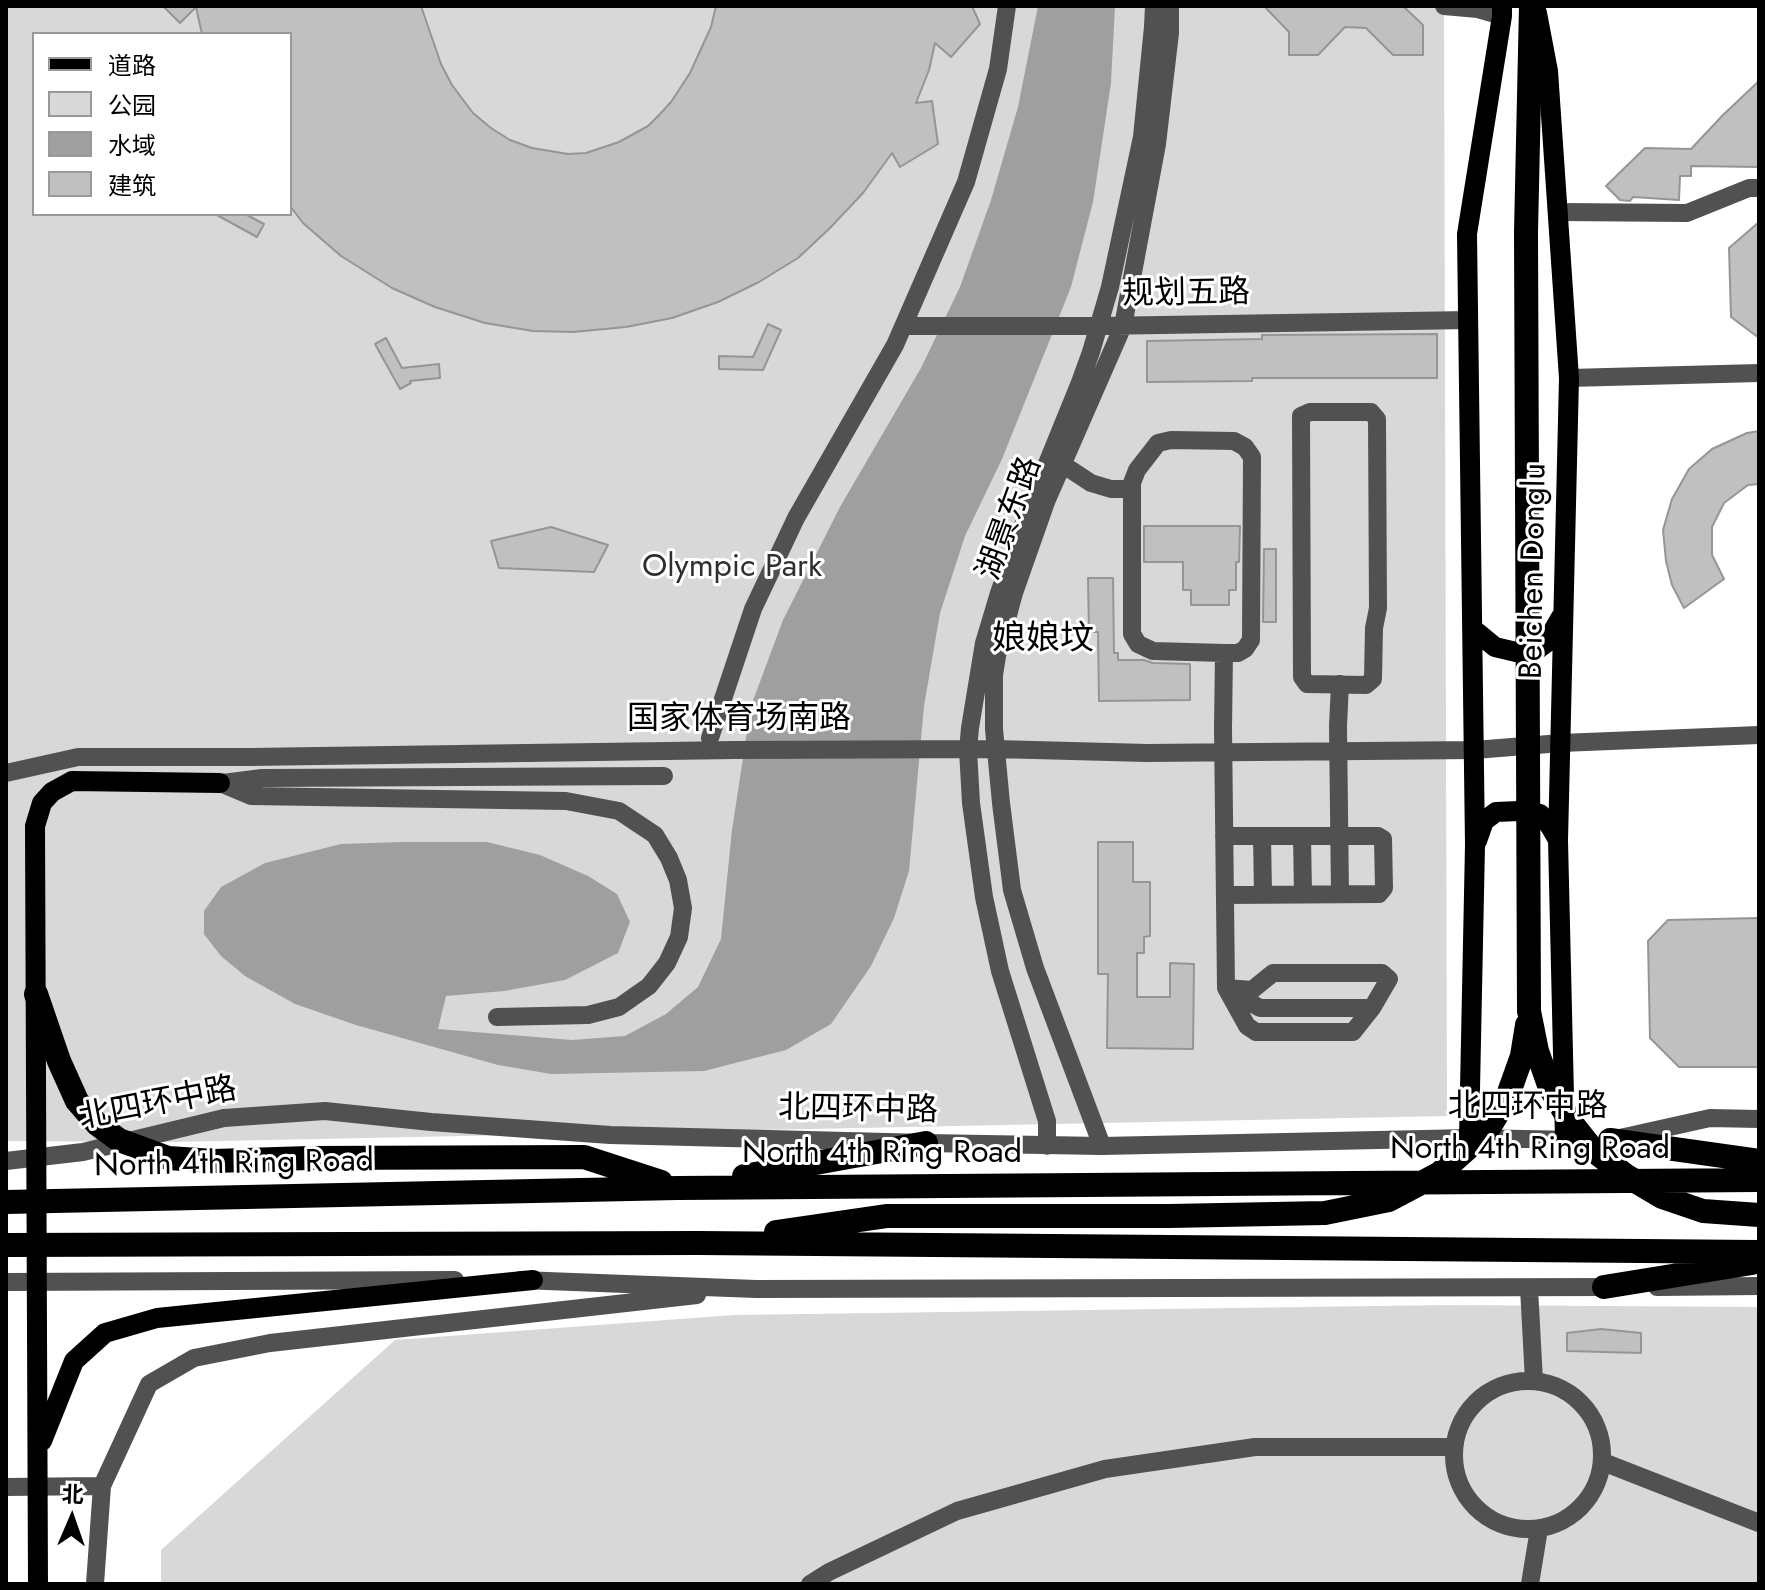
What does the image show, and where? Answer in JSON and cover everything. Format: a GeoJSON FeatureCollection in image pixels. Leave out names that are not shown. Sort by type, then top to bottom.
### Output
{"type":"FeatureCollection","features":[{"type":"Feature","properties":{"kind":"highway"},"geometry":{"type":"LineString","coordinates":[[698,1243],[886,1216],[1325,1213],[1389,1200],[1440,1173],[1487,1131],[1507,1098],[1522,1056],[1529,1011],[1526,232],[1533,6]]}},
{"type":"Feature","properties":{"kind":"highway"},"geometry":{"type":"LineString","coordinates":[[36,994],[59,1061],[77,1101],[97,1124],[119,1140],[168,1158],[214,1161],[584,1157],[678,1188],[926,1143]]}},
{"type":"Feature","properties":{"kind":"highway"},"geometry":{"type":"LineString","coordinates":[[1529,1011],[1537,1051],[1550,1088],[1593,1150],[1625,1175],[1662,1197],[1703,1211],[1759,1215]]}},
{"type":"Feature","properties":{"kind":"highway"},"geometry":{"type":"LineString","coordinates":[[1610,1140],[1759,1161]]}},
{"type":"Feature","properties":{"kind":"highway","name":"North 4th Ring Road"},"geometry":{"type":"LineString","coordinates":[[6,1202],[678,1188],[1759,1180]]}},
{"type":"Feature","properties":{"kind":"highway"},"geometry":{"type":"LineString","coordinates":[[6,1245],[698,1243],[1759,1252]]}},
{"type":"Feature","properties":{"kind":"highway"},"geometry":{"type":"LineString","coordinates":[[1604,1287],[1759,1262]]}},
{"type":"Feature","properties":{"kind":"main road","name":"Beichen Donglu"},"geometry":{"type":"LineString","coordinates":[[1533,6],[1548,71],[1569,378],[1558,840],[1565,1139]]}},
{"type":"Feature","properties":{"kind":"main road","name":"Beichen Donglu"},"geometry":{"type":"LineString","coordinates":[[1469,1138],[1475,750],[1467,234],[1502,11]]}},
{"type":"Feature","properties":{"kind":"main road"},"geometry":{"type":"LineString","coordinates":[[1473,629],[1495,647],[1516,652],[1538,649],[1546,643],[1563,614]]}},
{"type":"Feature","properties":{"kind":"main road"},"geometry":{"type":"LineString","coordinates":[[38,1584],[35,826],[42,803],[52,792],[72,781],[220,783]]}},
{"type":"Feature","properties":{"kind":"main road"},"geometry":{"type":"LineString","coordinates":[[1475,845],[1484,821],[1496,812],[1540,814],[1558,840]]}},
{"type":"Feature","properties":{"kind":"main road"},"geometry":{"type":"LineString","coordinates":[[38,1452],[74,1361],[105,1333],[157,1318],[533,1280]]}},
{"type":"Feature","properties":{"kind":"street"},"geometry":{"type":"LineString","coordinates":[[710,738],[753,609],[790,531],[905,326],[966,182],[998,69],[1007,6]]}},
{"type":"Feature","properties":{"kind":"street","name":"湖景东路"},"geometry":{"type":"LineString","coordinates":[[1047,1146],[1047,1121],[1000,971],[984,897],[971,803],[970,728],[984,643],[999,593],[1031,503],[1079,385],[1110,287],[1142,137],[1154,6]]}},
{"type":"Feature","properties":{"kind":"street","name":"湖景东路"},"geometry":{"type":"LineString","coordinates":[[1102,1146],[1035,968],[1012,890],[994,729],[994,675],[1014,593],[1046,502],[1123,326],[1157,144],[1170,33],[1170,6]]}},
{"type":"Feature","properties":{"kind":"street"},"geometry":{"type":"LineString","coordinates":[[1444,6],[1502,11]]}},
{"type":"Feature","properties":{"kind":"street"},"geometry":{"type":"LineString","coordinates":[[1559,212],[1687,213],[1749,188],[1759,188]]}},
{"type":"Feature","properties":{"kind":"street","name":"规划五路"},"geometry":{"type":"LineString","coordinates":[[905,326],[1469,320]]}},
{"type":"Feature","properties":{"kind":"street"},"geometry":{"type":"LineString","coordinates":[[1569,378],[1759,373]]}},
{"type":"Feature","properties":{"kind":"street"},"geometry":{"type":"LineString","coordinates":[[1310,412],[1371,412],[1377,419],[1378,608],[1374,628],[1373,679],[1366,685],[1340,684],[1307,684],[1302,677],[1301,416],[1310,412]]}},
{"type":"Feature","properties":{"kind":"street"},"geometry":{"type":"LineString","coordinates":[[1171,440],[1234,441],[1245,447],[1252,457],[1251,640],[1238,653],[1224,653],[1153,651],[1138,644],[1132,634],[1132,489],[1137,470],[1158,443],[1171,440]]}},
{"type":"Feature","properties":{"kind":"street"},"geometry":{"type":"LineString","coordinates":[[1062,464],[1091,483],[1111,489],[1132,489]]}},
{"type":"Feature","properties":{"kind":"street"},"geometry":{"type":"LineString","coordinates":[[1224,653],[1226,988],[1247,1026],[1256,1032],[1353,1032],[1389,979],[1382,973],[1273,973],[1252,990],[1226,988]]}},
{"type":"Feature","properties":{"kind":"street"},"geometry":{"type":"LineString","coordinates":[[1340,684],[1340,894]]}},
{"type":"Feature","properties":{"kind":"street","name":"国家体育场南路"},"geometry":{"type":"LineString","coordinates":[[6,773],[78,757],[924,749],[1147,753],[1475,750],[1561,743],[1759,735]]}},
{"type":"Feature","properties":{"kind":"street"},"geometry":{"type":"LineString","coordinates":[[220,783],[250,757]]}},
{"type":"Feature","properties":{"kind":"street"},"geometry":{"type":"LineString","coordinates":[[220,783],[262,778],[664,776]]}},
{"type":"Feature","properties":{"kind":"street"},"geometry":{"type":"LineString","coordinates":[[220,783],[251,796],[566,801],[619,811],[655,835],[678,880],[683,908],[679,937],[667,963],[649,986],[619,1007],[588,1015],[497,1017]]}},
{"type":"Feature","properties":{"kind":"street"},"geometry":{"type":"LineString","coordinates":[[1224,836],[1378,836],[1383,839],[1384,876],[1384,888],[1379,894],[1225,895]]}},
{"type":"Feature","properties":{"kind":"street"},"geometry":{"type":"LineString","coordinates":[[1262,836],[1263,894]]}},
{"type":"Feature","properties":{"kind":"street"},"geometry":{"type":"LineString","coordinates":[[1302,836],[1303,894]]}},
{"type":"Feature","properties":{"kind":"street","name":"北四环中路"},"geometry":{"type":"LineString","coordinates":[[6,1161],[83,1152],[224,1118],[325,1111],[610,1135],[1047,1146],[1469,1138],[1610,1140],[1710,1118],[1759,1119]]}},
{"type":"Feature","properties":{"kind":"street"},"geometry":{"type":"LineString","coordinates":[[6,1282],[533,1280],[756,1289],[1759,1286]]}},
{"type":"Feature","properties":{"kind":"street"},"geometry":{"type":"LineString","coordinates":[[1529,1288],[1534,1381]]}},
{"type":"Feature","properties":{"kind":"street"},"geometry":{"type":"LineString","coordinates":[[95,1584],[102,1486],[149,1384],[194,1358],[270,1343],[756,1289]]}},
{"type":"Feature","properties":{"kind":"street"},"geometry":{"type":"LineString","coordinates":[[1534,1381],[1557,1386],[1577,1399],[1592,1417],[1601,1438],[1603,1462],[1596,1486],[1582,1506],[1563,1521],[1539,1529],[1516,1529],[1495,1522],[1476,1509],[1462,1491],[1455,1470],[1453,1447],[1460,1425],[1472,1406],[1490,1391],[1511,1383],[1534,1381]]}},
{"type":"Feature","properties":{"kind":"street"},"geometry":{"type":"LineString","coordinates":[[810,1584],[957,1511],[1105,1469],[1255,1447],[1453,1447]]}},
{"type":"Feature","properties":{"kind":"street"},"geometry":{"type":"LineString","coordinates":[[1603,1462],[1759,1523]]}},
{"type":"Feature","properties":{"kind":"street"},"geometry":{"type":"LineString","coordinates":[[6,1487],[102,1486]]}},
{"type":"Feature","properties":{"kind":"street"},"geometry":{"type":"LineString","coordinates":[[1530,1584],[1539,1529]]}},
{"type":"Feature","properties":{"kind":"green space","name":"Olympic Park"},"geometry":{"type":"Polygon","coordinates":[[[6,6],[1444,6],[1447,1116],[170,1142],[6,1141],[6,6]]]}},
{"type":"Feature","properties":{"kind":"green space"},"geometry":{"type":"Polygon","coordinates":[[[1447,1305],[1759,1307],[1759,1584],[161,1584],[161,1550],[395,1340],[734,1315],[1447,1305]]]}},
{"type":"Feature","properties":{"kind":"water"},"geometry":{"type":"Polygon","coordinates":[[[1038,6],[1115,6],[1111,83],[1093,202],[1071,287],[1002,459],[965,536],[940,613],[924,706],[909,871],[894,918],[871,966],[831,1024],[786,1050],[704,1071],[551,1074],[498,1065],[356,1025],[295,1004],[245,976],[221,956],[204,934],[204,911],[221,887],[265,863],[341,844],[487,842],[540,855],[588,876],[617,894],[630,922],[618,953],[565,980],[504,991],[446,996],[438,1029],[572,1040],[625,1036],[666,1014],[698,987],[721,939],[732,830],[751,706],[783,620],[840,507],[921,368],[960,287],[991,200],[1018,107],[1038,6]]]}},
{"type":"Feature","properties":{"kind":"building"},"geometry":{"type":"Polygon","coordinates":[[[163,6],[421,6],[441,64],[473,113],[510,140],[532,148],[568,154],[586,153],[619,142],[648,126],[660,114],[690,73],[711,27],[716,6],[972,6],[980,24],[951,57],[935,43],[929,70],[916,103],[932,101],[938,144],[900,167],[892,153],[863,193],[798,258],[718,302],[672,318],[626,327],[573,332],[533,331],[485,323],[435,307],[392,288],[341,256],[303,223],[292,209],[292,32],[202,32],[196,7],[180,23],[163,6]]]}},
{"type":"Feature","properties":{"kind":"building"},"geometry":{"type":"Polygon","coordinates":[[[1264,6],[1403,6],[1423,25],[1423,55],[1393,55],[1366,28],[1345,27],[1318,55],[1289,55],[1289,32],[1264,6]]]}},
{"type":"Feature","properties":{"kind":"building"},"geometry":{"type":"Polygon","coordinates":[[[1759,81],[1759,167],[1691,166],[1691,176],[1680,176],[1679,200],[1633,197],[1630,201],[1620,200],[1606,186],[1645,148],[1691,149],[1759,81]]]}},
{"type":"Feature","properties":{"kind":"building"},"geometry":{"type":"Polygon","coordinates":[[[219,216],[249,216],[264,224],[257,237],[219,216]]]}},
{"type":"Feature","properties":{"kind":"building"},"geometry":{"type":"Polygon","coordinates":[[[1759,222],[1759,338],[1731,317],[1729,248],[1759,222]]]}},
{"type":"Feature","properties":{"kind":"building"},"geometry":{"type":"Polygon","coordinates":[[[768,324],[781,330],[763,370],[719,369],[719,356],[753,357],[768,324]]]}},
{"type":"Feature","properties":{"kind":"building"},"geometry":{"type":"Polygon","coordinates":[[[1437,334],[1437,378],[1252,378],[1252,381],[1147,382],[1147,341],[1262,339],[1262,335],[1437,334]]]}},
{"type":"Feature","properties":{"kind":"building"},"geometry":{"type":"Polygon","coordinates":[[[386,338],[402,368],[439,364],[440,378],[410,381],[400,389],[375,344],[386,338]]]}},
{"type":"Feature","properties":{"kind":"building"},"geometry":{"type":"Polygon","coordinates":[[[1759,431],[1759,484],[1748,485],[1724,503],[1712,527],[1712,555],[1724,579],[1684,608],[1672,585],[1666,561],[1663,530],[1672,499],[1689,469],[1712,449],[1747,433],[1759,431]]]}},
{"type":"Feature","properties":{"kind":"building"},"geometry":{"type":"Polygon","coordinates":[[[1144,526],[1240,526],[1236,590],[1229,590],[1229,605],[1191,605],[1191,590],[1183,590],[1183,562],[1144,562],[1144,526]]]}},
{"type":"Feature","properties":{"kind":"building"},"geometry":{"type":"Polygon","coordinates":[[[551,527],[608,545],[594,572],[499,568],[491,541],[551,527]]]}},
{"type":"Feature","properties":{"kind":"building"},"geometry":{"type":"Polygon","coordinates":[[[1264,549],[1276,549],[1276,622],[1263,622],[1264,549]]]}},
{"type":"Feature","properties":{"kind":"building"},"geometry":{"type":"Polygon","coordinates":[[[1088,578],[1113,578],[1114,653],[1118,653],[1118,660],[1190,664],[1190,700],[1099,701],[1098,632],[1089,632],[1088,578]]]}},
{"type":"Feature","properties":{"kind":"building"},"geometry":{"type":"Polygon","coordinates":[[[1098,842],[1133,842],[1133,882],[1150,882],[1150,936],[1144,937],[1144,953],[1137,953],[1137,997],[1170,997],[1170,963],[1194,964],[1193,1049],[1107,1048],[1108,974],[1098,974],[1098,842]]]}},
{"type":"Feature","properties":{"kind":"building"},"geometry":{"type":"Polygon","coordinates":[[[1759,918],[1759,1067],[1679,1067],[1650,1038],[1648,941],[1668,920],[1759,918]]]}},
{"type":"Feature","properties":{"kind":"building"},"geometry":{"type":"Polygon","coordinates":[[[1601,1329],[1641,1333],[1641,1353],[1567,1351],[1567,1333],[1601,1329]]]}},
{"type":"Feature","properties":{"kind":"district","name":"娘娘坟"},"geometry":{"type":"Point","coordinates":[1043,641]}}]}
